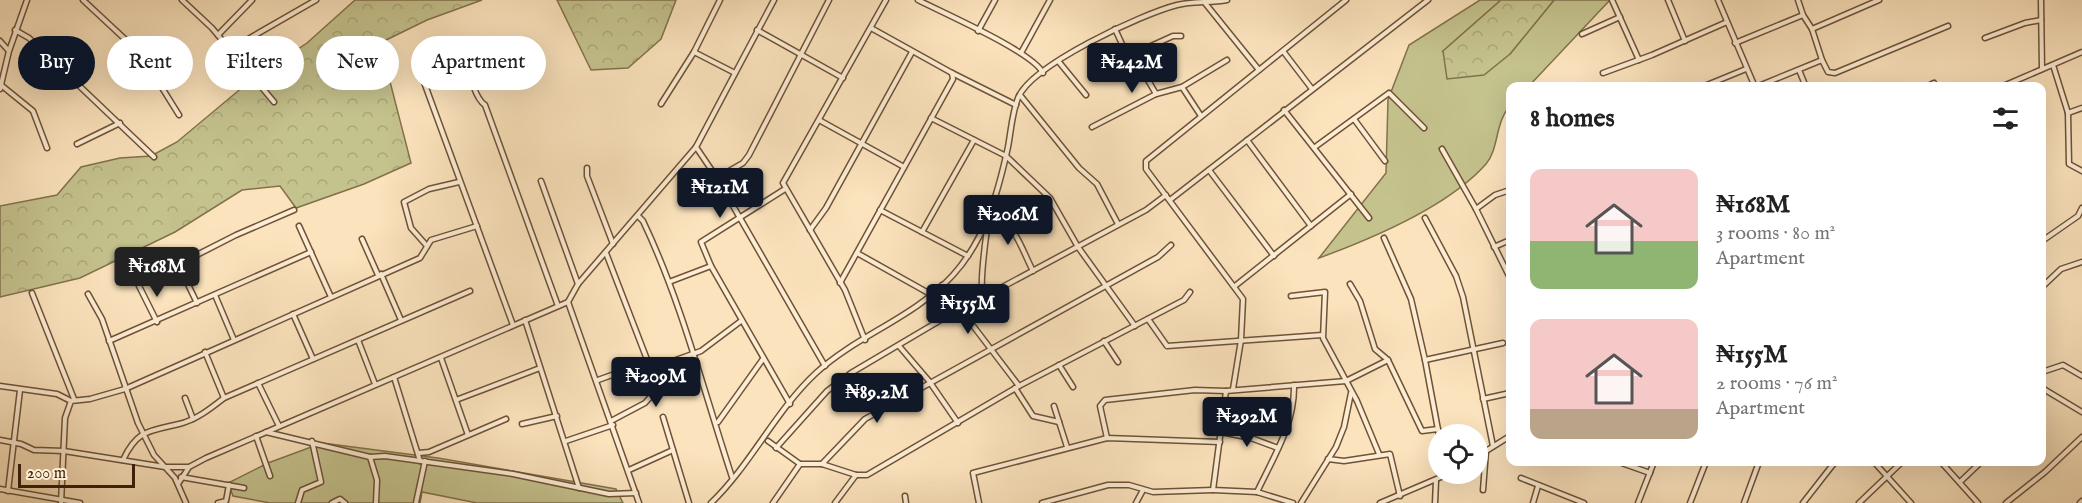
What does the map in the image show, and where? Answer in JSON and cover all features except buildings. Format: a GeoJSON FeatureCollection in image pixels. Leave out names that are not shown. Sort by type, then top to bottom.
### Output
{"type":"FeatureCollection","features":[{"type":"Feature","properties":{"kind":"street"},"geometry":{"type":"LineString","coordinates":[[27,0],[15,30],[1,87],[33,111],[47,148]]}},
{"type":"Feature","properties":{"kind":"street"},"geometry":{"type":"LineString","coordinates":[[83,0],[141,54],[179,115]]}},
{"type":"Feature","properties":{"kind":"street"},"geometry":{"type":"LineString","coordinates":[[182,0],[218,35],[252,0]]}},
{"type":"Feature","properties":{"kind":"street"},"geometry":{"type":"LineString","coordinates":[[253,36],[316,0]]}},
{"type":"Feature","properties":{"kind":"street"},"geometry":{"type":"LineString","coordinates":[[661,104],[694,52],[720,0]]}},
{"type":"Feature","properties":{"kind":"street"},"geometry":{"type":"LineString","coordinates":[[0,440],[34,450],[64,451],[165,467],[189,467],[375,384],[441,358],[568,302],[579,284],[696,147],[774,0]]}},
{"type":"Feature","properties":{"kind":"street"},"geometry":{"type":"LineString","coordinates":[[717,178],[743,163],[749,155],[829,0]]}},
{"type":"Feature","properties":{"kind":"street"},"geometry":{"type":"LineString","coordinates":[[865,340],[840,283],[785,189],[784,181],[886,0]]}},
{"type":"Feature","properties":{"kind":"street"},"geometry":{"type":"LineString","coordinates":[[918,0],[1021,53],[1038,65],[1043,73]]}},
{"type":"Feature","properties":{"kind":"street"},"geometry":{"type":"LineString","coordinates":[[978,31],[995,0]]}},
{"type":"Feature","properties":{"kind":"street"},"geometry":{"type":"LineString","coordinates":[[1021,53],[1050,0]]}},
{"type":"Feature","properties":{"kind":"street"},"geometry":{"type":"LineString","coordinates":[[1166,0],[1170,7]]}},
{"type":"Feature","properties":{"kind":"street"},"geometry":{"type":"LineString","coordinates":[[711,503],[810,378],[932,295],[968,256],[990,212],[1020,95],[1043,73],[1115,29],[1170,7],[1227,0]]}},
{"type":"Feature","properties":{"kind":"street"},"geometry":{"type":"LineString","coordinates":[[1233,389],[1244,304],[1235,286],[1146,170],[1146,161],[1346,0]]}},
{"type":"Feature","properties":{"kind":"street"},"geometry":{"type":"LineString","coordinates":[[1170,200],[1428,0]]}},
{"type":"Feature","properties":{"kind":"street"},"geometry":{"type":"LineString","coordinates":[[1612,0],[1639,60]]}},
{"type":"Feature","properties":{"kind":"street"},"geometry":{"type":"LineString","coordinates":[[1668,0],[1685,41]]}},
{"type":"Feature","properties":{"kind":"street"},"geometry":{"type":"LineString","coordinates":[[1718,0],[1752,82]]}},
{"type":"Feature","properties":{"kind":"street"},"geometry":{"type":"LineString","coordinates":[[1798,0],[1828,72],[1835,73],[1948,26]]}},
{"type":"Feature","properties":{"kind":"street"},"geometry":{"type":"LineString","coordinates":[[1812,29],[1866,3],[1879,0]]}},
{"type":"Feature","properties":{"kind":"street"},"geometry":{"type":"LineString","coordinates":[[2041,0],[2042,69]]}},
{"type":"Feature","properties":{"kind":"street"},"geometry":{"type":"LineString","coordinates":[[1205,3],[1258,70]]}},
{"type":"Feature","properties":{"kind":"street"},"geometry":{"type":"LineString","coordinates":[[1735,43],[1803,15]]}},
{"type":"Feature","properties":{"kind":"street"},"geometry":{"type":"LineString","coordinates":[[1582,34],[1620,17]]}},
{"type":"Feature","properties":{"kind":"street"},"geometry":{"type":"LineString","coordinates":[[1985,38],[2025,23],[2042,20]]}},
{"type":"Feature","properties":{"kind":"street"},"geometry":{"type":"LineString","coordinates":[[1603,73],[1727,22]]}},
{"type":"Feature","properties":{"kind":"street"},"geometry":{"type":"LineString","coordinates":[[871,27],[874,31],[952,74],[1016,105]]}},
{"type":"Feature","properties":{"kind":"street"},"geometry":{"type":"LineString","coordinates":[[1115,29],[1128,57]]}},
{"type":"Feature","properties":{"kind":"street"},"geometry":{"type":"LineString","coordinates":[[15,30],[29,38],[154,157]]}},
{"type":"Feature","properties":{"kind":"street"},"geometry":{"type":"LineString","coordinates":[[757,30],[843,78]]}},
{"type":"Feature","properties":{"kind":"street"},"geometry":{"type":"LineString","coordinates":[[1096,71],[1173,36],[1181,36]]}},
{"type":"Feature","properties":{"kind":"street"},"geometry":{"type":"LineString","coordinates":[[0,41],[9,51]]}},
{"type":"Feature","properties":{"kind":"street"},"geometry":{"type":"LineString","coordinates":[[1283,51],[1312,89]]}},
{"type":"Feature","properties":{"kind":"street"},"geometry":{"type":"LineString","coordinates":[[694,52],[735,73]]}},
{"type":"Feature","properties":{"kind":"street"},"geometry":{"type":"LineString","coordinates":[[810,230],[826,208],[912,52]]}},
{"type":"Feature","properties":{"kind":"street"},"geometry":{"type":"LineString","coordinates":[[2012,82],[2082,52]]}},
{"type":"Feature","properties":{"kind":"street"},"geometry":{"type":"LineString","coordinates":[[1133,54],[1156,94]]}},
{"type":"Feature","properties":{"kind":"street"},"geometry":{"type":"LineString","coordinates":[[1092,127],[1156,94],[1182,87],[1227,60]]}},
{"type":"Feature","properties":{"kind":"street"},"geometry":{"type":"LineString","coordinates":[[1768,82],[1822,60]]}},
{"type":"Feature","properties":{"kind":"street"},"geometry":{"type":"LineString","coordinates":[[1059,62],[1086,95]]}},
{"type":"Feature","properties":{"kind":"street"},"geometry":{"type":"LineString","coordinates":[[2053,65],[2068,113],[2069,164],[2082,171]]}},
{"type":"Feature","properties":{"kind":"street"},"geometry":{"type":"LineString","coordinates":[[1714,82],[1746,69]]}},
{"type":"Feature","properties":{"kind":"street"},"geometry":{"type":"LineString","coordinates":[[1798,70],[1804,82]]}},
{"type":"Feature","properties":{"kind":"street"},"geometry":{"type":"LineString","coordinates":[[840,283],[953,79],[952,74]]}},
{"type":"Feature","properties":{"kind":"street"},"geometry":{"type":"LineString","coordinates":[[1182,87],[1201,116]]}},
{"type":"Feature","properties":{"kind":"street"},"geometry":{"type":"LineString","coordinates":[[264,90],[274,102]]}},
{"type":"Feature","properties":{"kind":"street"},"geometry":{"type":"LineString","coordinates":[[427,90],[453,156],[459,182],[513,325]]}},
{"type":"Feature","properties":{"kind":"street"},"geometry":{"type":"LineString","coordinates":[[475,90],[478,99],[485,105],[558,306]]}},
{"type":"Feature","properties":{"kind":"street"},"geometry":{"type":"LineString","coordinates":[[1315,147],[1389,93],[1424,128]]}},
{"type":"Feature","properties":{"kind":"street"},"geometry":{"type":"LineString","coordinates":[[1020,95],[1079,168],[1097,184],[1118,224]]}},
{"type":"Feature","properties":{"kind":"street"},"geometry":{"type":"LineString","coordinates":[[2068,113],[2082,108]]}},
{"type":"Feature","properties":{"kind":"street"},"geometry":{"type":"LineString","coordinates":[[1284,111],[1315,147],[1369,218]]}},
{"type":"Feature","properties":{"kind":"street"},"geometry":{"type":"LineString","coordinates":[[931,118],[1006,156],[1053,202],[1078,247],[1135,326]]}},
{"type":"Feature","properties":{"kind":"street"},"geometry":{"type":"LineString","coordinates":[[1354,118],[1384,161]]}},
{"type":"Feature","properties":{"kind":"street"},"geometry":{"type":"LineString","coordinates":[[819,120],[904,167]]}},
{"type":"Feature","properties":{"kind":"street"},"geometry":{"type":"LineString","coordinates":[[77,144],[120,123]]}},
{"type":"Feature","properties":{"kind":"street"},"geometry":{"type":"LineString","coordinates":[[1247,140],[1311,226]]}},
{"type":"Feature","properties":{"kind":"street"},"geometry":{"type":"LineString","coordinates":[[922,232],[974,141]]}},
{"type":"Feature","properties":{"kind":"street"},"geometry":{"type":"LineString","coordinates":[[696,147],[717,178],[825,366]]}},
{"type":"Feature","properties":{"kind":"street"},"geometry":{"type":"LineString","coordinates":[[1442,149],[1476,208],[1506,270]]}},
{"type":"Feature","properties":{"kind":"street"},"geometry":{"type":"LineString","coordinates":[[587,168],[587,176],[613,244]]}},
{"type":"Feature","properties":{"kind":"street"},"geometry":{"type":"LineString","coordinates":[[1209,170],[1274,256]]}},
{"type":"Feature","properties":{"kind":"street"},"geometry":{"type":"LineString","coordinates":[[541,181],[579,284]]}},
{"type":"Feature","properties":{"kind":"street"},"geometry":{"type":"LineString","coordinates":[[427,246],[411,228],[404,202],[429,189],[459,182]]}},
{"type":"Feature","properties":{"kind":"street"},"geometry":{"type":"LineString","coordinates":[[785,189],[741,219],[701,242],[711,266],[741,321],[790,404]]}},
{"type":"Feature","properties":{"kind":"street"},"geometry":{"type":"LineString","coordinates":[[1476,208],[1495,195],[1506,191]]}},
{"type":"Feature","properties":{"kind":"street"},"geometry":{"type":"LineString","coordinates":[[1235,286],[1351,194]]}},
{"type":"Feature","properties":{"kind":"street"},"geometry":{"type":"LineString","coordinates":[[776,448],[837,383],[962,309],[1146,210],[1166,195]]}},
{"type":"Feature","properties":{"kind":"street"},"geometry":{"type":"LineString","coordinates":[[2046,239],[2080,217],[2082,208]]}},
{"type":"Feature","properties":{"kind":"street"},"geometry":{"type":"LineString","coordinates":[[197,303],[180,268],[181,263],[236,235],[294,210]]}},
{"type":"Feature","properties":{"kind":"street"},"geometry":{"type":"LineString","coordinates":[[880,210],[968,256]]}},
{"type":"Feature","properties":{"kind":"street"},"geometry":{"type":"LineString","coordinates":[[990,212],[999,214],[1008,223],[1033,271]]}},
{"type":"Feature","properties":{"kind":"street"},"geometry":{"type":"LineString","coordinates":[[638,216],[643,221],[669,282],[717,423],[732,477]]}},
{"type":"Feature","properties":{"kind":"street"},"geometry":{"type":"LineString","coordinates":[[1425,218],[1456,276],[1474,349],[1493,446]]}},
{"type":"Feature","properties":{"kind":"street"},"geometry":{"type":"LineString","coordinates":[[983,298],[981,290],[986,258],[987,230],[985,225]]}},
{"type":"Feature","properties":{"kind":"street"},"geometry":{"type":"LineString","coordinates":[[299,226],[331,297]]}},
{"type":"Feature","properties":{"kind":"street"},"geometry":{"type":"LineString","coordinates":[[0,386],[46,392],[72,400],[90,399],[127,387],[420,258],[431,240],[477,226]]}},
{"type":"Feature","properties":{"kind":"street"},"geometry":{"type":"LineString","coordinates":[[1384,238],[1411,300],[1437,424]]}},
{"type":"Feature","properties":{"kind":"street"},"geometry":{"type":"LineString","coordinates":[[362,239],[401,320]]}},
{"type":"Feature","properties":{"kind":"street"},"geometry":{"type":"LineString","coordinates":[[1494,247],[1506,242]]}},
{"type":"Feature","properties":{"kind":"street"},"geometry":{"type":"LineString","coordinates":[[822,464],[865,419],[929,381],[1158,257],[1171,245]]}},
{"type":"Feature","properties":{"kind":"street"},"geometry":{"type":"LineString","coordinates":[[109,341],[157,322],[310,252]]}},
{"type":"Feature","properties":{"kind":"street"},"geometry":{"type":"LineString","coordinates":[[566,441],[612,423],[645,403],[653,394],[651,369],[606,253]]}},
{"type":"Feature","properties":{"kind":"street"},"geometry":{"type":"LineString","coordinates":[[856,253],[932,295]]}},
{"type":"Feature","properties":{"kind":"street"},"geometry":{"type":"LineString","coordinates":[[2046,283],[2061,269],[2082,262]]}},
{"type":"Feature","properties":{"kind":"street"},"geometry":{"type":"LineString","coordinates":[[669,282],[711,266]]}},
{"type":"Feature","properties":{"kind":"street"},"geometry":{"type":"LineString","coordinates":[[138,284],[157,322]]}},
{"type":"Feature","properties":{"kind":"street"},"geometry":{"type":"LineString","coordinates":[[1350,284],[1363,309],[1375,350],[1388,360],[1422,431],[1428,430]]}},
{"type":"Feature","properties":{"kind":"street"},"geometry":{"type":"LineString","coordinates":[[942,285],[992,347],[1033,416],[1059,422]]}},
{"type":"Feature","properties":{"kind":"street"},"geometry":{"type":"LineString","coordinates":[[123,460],[131,443],[143,434],[193,419],[224,398],[470,291]]}},
{"type":"Feature","properties":{"kind":"street"},"geometry":{"type":"LineString","coordinates":[[768,441],[801,464],[822,464],[856,475],[867,475],[1017,387],[1184,300],[1190,292]]}},
{"type":"Feature","properties":{"kind":"street"},"geometry":{"type":"LineString","coordinates":[[1291,296],[1325,292],[1322,335],[1371,430],[1379,454]]}},
{"type":"Feature","properties":{"kind":"street"},"geometry":{"type":"LineString","coordinates":[[32,293],[72,400],[65,418],[61,501]]}},
{"type":"Feature","properties":{"kind":"street"},"geometry":{"type":"LineString","coordinates":[[88,294],[96,307],[143,434],[178,484],[186,503]]}},
{"type":"Feature","properties":{"kind":"street"},"geometry":{"type":"LineString","coordinates":[[215,295],[234,340]]}},
{"type":"Feature","properties":{"kind":"street"},"geometry":{"type":"LineString","coordinates":[[568,302],[598,380],[639,503]]}},
{"type":"Feature","properties":{"kind":"street"},"geometry":{"type":"LineString","coordinates":[[293,314],[313,359]]}},
{"type":"Feature","properties":{"kind":"street"},"geometry":{"type":"LineString","coordinates":[[1148,319],[1167,346],[1322,335]]}},
{"type":"Feature","properties":{"kind":"street"},"geometry":{"type":"LineString","coordinates":[[525,320],[566,441],[579,488]]}},
{"type":"Feature","properties":{"kind":"street"},"geometry":{"type":"LineString","coordinates":[[651,369],[693,354],[718,340],[741,321]]}},
{"type":"Feature","properties":{"kind":"street"},"geometry":{"type":"LineString","coordinates":[[358,340],[375,384]]}},
{"type":"Feature","properties":{"kind":"street"},"geometry":{"type":"LineString","coordinates":[[1104,341],[1118,362]]}},
{"type":"Feature","properties":{"kind":"street"},"geometry":{"type":"LineString","coordinates":[[1425,360],[1503,343]]}},
{"type":"Feature","properties":{"kind":"street"},"geometry":{"type":"LineString","coordinates":[[899,346],[929,381],[957,423]]}},
{"type":"Feature","properties":{"kind":"street"},"geometry":{"type":"LineString","coordinates":[[205,352],[224,398]]}},
{"type":"Feature","properties":{"kind":"street"},"geometry":{"type":"LineString","coordinates":[[441,358],[468,435]]}},
{"type":"Feature","properties":{"kind":"street"},"geometry":{"type":"LineString","coordinates":[[717,423],[763,359]]}},
{"type":"Feature","properties":{"kind":"street"},"geometry":{"type":"LineString","coordinates":[[1107,438],[1100,406],[1105,400],[1195,390],[1226,391],[1346,381],[1388,360]]}},
{"type":"Feature","properties":{"kind":"street"},"geometry":{"type":"LineString","coordinates":[[598,380],[648,362]]}},
{"type":"Feature","properties":{"kind":"street"},"geometry":{"type":"LineString","coordinates":[[1059,365],[1073,387]]}},
{"type":"Feature","properties":{"kind":"street"},"geometry":{"type":"LineString","coordinates":[[2046,371],[2063,365],[2082,376]]}},
{"type":"Feature","properties":{"kind":"street"},"geometry":{"type":"LineString","coordinates":[[456,400],[540,368]]}},
{"type":"Feature","properties":{"kind":"street"},"geometry":{"type":"LineString","coordinates":[[394,377],[423,461],[416,503]]}},
{"type":"Feature","properties":{"kind":"street"},"geometry":{"type":"LineString","coordinates":[[258,383],[279,426]]}},
{"type":"Feature","properties":{"kind":"street"},"geometry":{"type":"LineString","coordinates":[[1257,492],[1278,448],[1294,406],[1294,385]]}},
{"type":"Feature","properties":{"kind":"street"},"geometry":{"type":"LineString","coordinates":[[8,491],[20,390]]}},
{"type":"Feature","properties":{"kind":"street"},"geometry":{"type":"LineString","coordinates":[[2046,390],[2082,412]]}},
{"type":"Feature","properties":{"kind":"street"},"geometry":{"type":"LineString","coordinates":[[1213,490],[1226,391]]}},
{"type":"Feature","properties":{"kind":"street"},"geometry":{"type":"LineString","coordinates":[[1301,503],[1328,459],[1344,427],[1351,393]]}},
{"type":"Feature","properties":{"kind":"street"},"geometry":{"type":"LineString","coordinates":[[1483,399],[1506,394]]}},
{"type":"Feature","properties":{"kind":"street"},"geometry":{"type":"LineString","coordinates":[[185,398],[193,419]]}},
{"type":"Feature","properties":{"kind":"street"},"geometry":{"type":"LineString","coordinates":[[1054,406],[1067,447]]}},
{"type":"Feature","properties":{"kind":"street"},"geometry":{"type":"LineString","coordinates":[[522,424],[557,416]]}},
{"type":"Feature","properties":{"kind":"street"},"geometry":{"type":"LineString","coordinates":[[663,417],[689,503]]}},
{"type":"Feature","properties":{"kind":"street"},"geometry":{"type":"LineString","coordinates":[[419,453],[429,452],[506,419]]}},
{"type":"Feature","properties":{"kind":"street"},"geometry":{"type":"LineString","coordinates":[[266,432],[312,441],[370,457],[423,461],[513,474],[609,494],[636,493]]}},
{"type":"Feature","properties":{"kind":"street"},"geometry":{"type":"LineString","coordinates":[[1221,432],[1251,438],[1278,448]]}},
{"type":"Feature","properties":{"kind":"street"},"geometry":{"type":"LineString","coordinates":[[256,436],[270,476]]}},
{"type":"Feature","properties":{"kind":"street"},"geometry":{"type":"LineString","coordinates":[[978,503],[973,473],[1067,447],[1107,438],[1220,442]]}},
{"type":"Feature","properties":{"kind":"street"},"geometry":{"type":"LineString","coordinates":[[1488,450],[1506,438]]}},
{"type":"Feature","properties":{"kind":"street"},"geometry":{"type":"LineString","coordinates":[[2006,503],[2082,438]]}},
{"type":"Feature","properties":{"kind":"street"},"geometry":{"type":"LineString","coordinates":[[304,503],[298,502],[305,487],[321,482],[312,441]]}},
{"type":"Feature","properties":{"kind":"street"},"geometry":{"type":"LineString","coordinates":[[629,470],[673,450]]}},
{"type":"Feature","properties":{"kind":"street"},"geometry":{"type":"LineString","coordinates":[[1328,459],[1344,461],[1390,454],[1400,496]]}},
{"type":"Feature","properties":{"kind":"street"},"geometry":{"type":"LineString","coordinates":[[370,457],[377,480],[376,503]]}},
{"type":"Feature","properties":{"kind":"street"},"geometry":{"type":"LineString","coordinates":[[772,503],[801,464]]}},
{"type":"Feature","properties":{"kind":"street"},"geometry":{"type":"LineString","coordinates":[[1630,466],[1650,473]]}},
{"type":"Feature","properties":{"kind":"street"},"geometry":{"type":"LineString","coordinates":[[1638,503],[1653,466]]}},
{"type":"Feature","properties":{"kind":"street"},"geometry":{"type":"LineString","coordinates":[[1690,503],[1704,466]]}},
{"type":"Feature","properties":{"kind":"street"},"geometry":{"type":"LineString","coordinates":[[1744,503],[1758,466]]}},
{"type":"Feature","properties":{"kind":"street"},"geometry":{"type":"LineString","coordinates":[[1803,503],[1832,466]]}},
{"type":"Feature","properties":{"kind":"street"},"geometry":{"type":"LineString","coordinates":[[1877,466],[1911,503]]}},
{"type":"Feature","properties":{"kind":"street"},"geometry":{"type":"LineString","coordinates":[[1859,503],[1898,466]]}},
{"type":"Feature","properties":{"kind":"street"},"geometry":{"type":"LineString","coordinates":[[1945,466],[1976,503]]}},
{"type":"Feature","properties":{"kind":"street"},"geometry":{"type":"LineString","coordinates":[[1959,482],[1977,466]]}},
{"type":"Feature","properties":{"kind":"street"},"geometry":{"type":"LineString","coordinates":[[178,484],[189,467]]}},
{"type":"Feature","properties":{"kind":"street"},"geometry":{"type":"LineString","coordinates":[[835,503],[856,475]]}},
{"type":"Feature","properties":{"kind":"street"},"geometry":{"type":"LineString","coordinates":[[181,477],[244,488]]}},
{"type":"Feature","properties":{"kind":"street"},"geometry":{"type":"LineString","coordinates":[[1521,478],[1584,503]]}},
{"type":"Feature","properties":{"kind":"street"},"geometry":{"type":"LineString","coordinates":[[1380,503],[1429,484]]}},
{"type":"Feature","properties":{"kind":"street"},"geometry":{"type":"LineString","coordinates":[[1435,503],[1436,484]]}},
{"type":"Feature","properties":{"kind":"street"},"geometry":{"type":"LineString","coordinates":[[1483,484],[1483,490]]}},
{"type":"Feature","properties":{"kind":"street"},"geometry":{"type":"LineString","coordinates":[[218,503],[226,501],[229,485]]}},
{"type":"Feature","properties":{"kind":"street"},"geometry":{"type":"LineString","coordinates":[[1042,503],[1108,485],[1129,485],[1143,490],[1257,492],[1293,503]]}},
{"type":"Feature","properties":{"kind":"street"},"geometry":{"type":"LineString","coordinates":[[1533,503],[1538,486]]}},
{"type":"Feature","properties":{"kind":"street"},"geometry":{"type":"LineString","coordinates":[[0,489],[80,503]]}},
{"type":"Feature","properties":{"kind":"street"},"geometry":{"type":"LineString","coordinates":[[1136,503],[1143,490]]}},
{"type":"Feature","properties":{"kind":"street"},"geometry":{"type":"LineString","coordinates":[[905,496],[906,503]]}},
{"type":"Feature","properties":{"kind":"street"},"geometry":{"type":"LineString","coordinates":[[332,503],[340,499],[345,503]]}},
{"type":"Feature","properties":{"kind":"green space"},"geometry":{"type":"Polygon","coordinates":[[[355,0],[482,0],[427,20],[394,36],[316,36],[316,90],[392,90],[411,163],[364,184],[296,208],[280,186],[242,190],[175,232],[80,278],[0,297],[0,206],[57,195],[81,167],[120,158],[151,156],[177,142],[239,90],[304,90],[304,45],[355,0]]]}},
{"type":"Feature","properties":{"kind":"green space"},"geometry":{"type":"Polygon","coordinates":[[[557,0],[676,0],[661,39],[628,68],[591,70],[557,0]]]}},
{"type":"Feature","properties":{"kind":"green space"},"geometry":{"type":"Polygon","coordinates":[[[1480,0],[1501,0],[1443,51],[1510,54],[1554,0],[1610,0],[1533,82],[1506,82],[1506,111],[1493,151],[1486,164],[1470,179],[1452,194],[1408,220],[1319,258],[1386,173],[1388,100],[1409,45],[1480,0]]]}},
{"type":"Feature","properties":{"kind":"green space"},"geometry":{"type":"Polygon","coordinates":[[[1501,0],[1554,0],[1510,54],[1484,75],[1447,79],[1443,51],[1501,0]]]}},
{"type":"Feature","properties":{"kind":"green space"},"geometry":{"type":"Polygon","coordinates":[[[322,443],[438,458],[616,489],[623,503],[477,503],[422,492],[420,503],[270,503],[233,496],[228,483],[268,463],[322,443]]]}}]}
